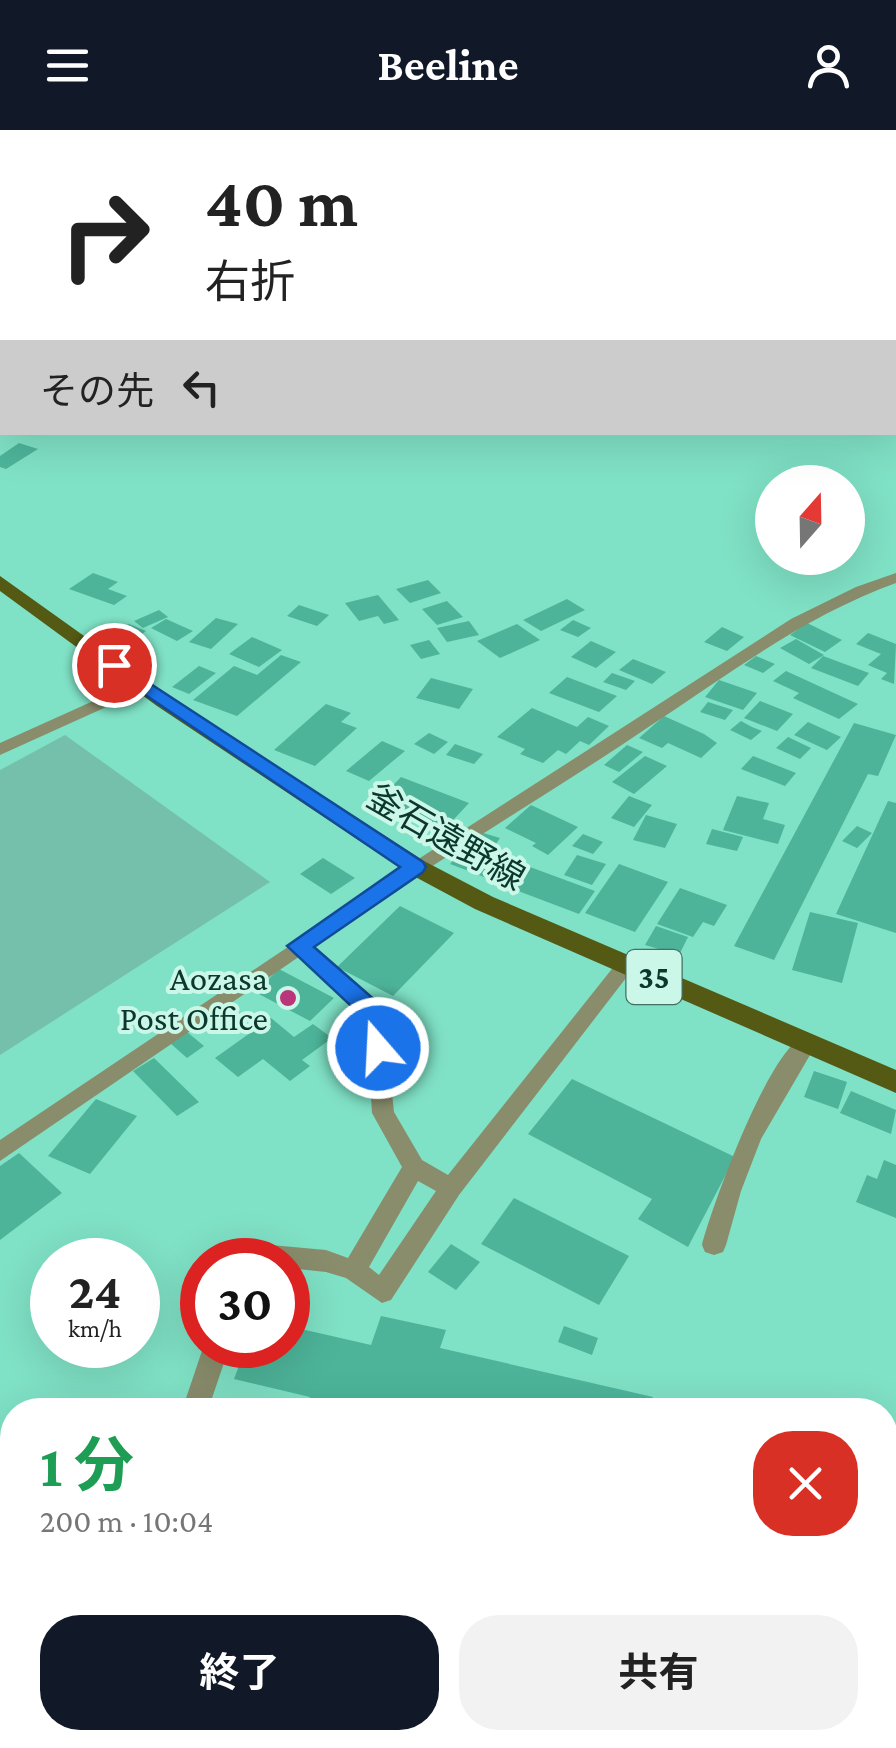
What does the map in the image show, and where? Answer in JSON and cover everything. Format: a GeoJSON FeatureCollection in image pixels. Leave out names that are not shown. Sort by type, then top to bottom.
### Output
{"type":"FeatureCollection","features":[{"type":"Feature","properties":{"kind":"main road","name":"釜石遠野線"},"geometry":{"type":"LineString","coordinates":[[0,582],[140,685],[416,867],[484,903],[896,1082]]}},
{"type":"Feature","properties":{"kind":"street"},"geometry":{"type":"LineString","coordinates":[[0,1152],[416,867],[782,630],[855,590],[896,578]]}},
{"type":"Feature","properties":{"kind":"street"},"geometry":{"type":"LineString","coordinates":[[0,750],[140,685]]}},
{"type":"Feature","properties":{"kind":"street"},"geometry":{"type":"LineString","coordinates":[[298,946],[376,1015],[383,1113],[414,1167],[451,1188]]}},
{"type":"Feature","properties":{"kind":"street"},"geometry":{"type":"LineString","coordinates":[[310,1259],[354,1270],[382,1292],[451,1188],[626,965]]}},
{"type":"Feature","properties":{"kind":"street"},"geometry":{"type":"LineString","coordinates":[[714,1245],[722,1206],[768,1098],[806,1043]]}},
{"type":"Feature","properties":{"kind":"street"},"geometry":{"type":"LineString","coordinates":[[354,1270],[414,1167]]}},
{"type":"Feature","properties":{"kind":"street"},"geometry":{"type":"LineString","coordinates":[[199,1398],[209,1368]]}},
{"type":"Feature","properties":{"kind":"shaded area"},"geometry":{"type":"Polygon","coordinates":[[[65,735],[270,882],[0,1055],[0,770],[65,735]]]}},
{"type":"Feature","properties":{"kind":"building"},"geometry":{"type":"Polygon","coordinates":[[[19,443],[38,449],[6,469],[0,467],[0,456],[19,443]]]}},
{"type":"Feature","properties":{"kind":"building"},"geometry":{"type":"Polygon","coordinates":[[[93,573],[118,582],[108,589],[127,596],[114,605],[69,589],[93,573]]]}},
{"type":"Feature","properties":{"kind":"building"},"geometry":{"type":"Polygon","coordinates":[[[428,580],[441,593],[410,603],[396,589],[428,580]]]}},
{"type":"Feature","properties":{"kind":"building"},"geometry":{"type":"Polygon","coordinates":[[[378,595],[399,620],[384,624],[378,616],[359,621],[345,603],[378,595]]]}},
{"type":"Feature","properties":{"kind":"building"},"geometry":{"type":"Polygon","coordinates":[[[567,599],[585,610],[541,631],[523,620],[567,599]]]}},
{"type":"Feature","properties":{"kind":"building"},"geometry":{"type":"Polygon","coordinates":[[[447,601],[463,617],[437,625],[422,609],[447,601]]]}},
{"type":"Feature","properties":{"kind":"building"},"geometry":{"type":"Polygon","coordinates":[[[299,605],[329,615],[317,626],[287,616],[299,605]]]}},
{"type":"Feature","properties":{"kind":"building"},"geometry":{"type":"Polygon","coordinates":[[[159,610],[168,617],[143,628],[134,621],[159,610]]]}},
{"type":"Feature","properties":{"kind":"building"},"geometry":{"type":"Polygon","coordinates":[[[216,618],[238,624],[211,649],[189,642],[216,618]]]}},
{"type":"Feature","properties":{"kind":"building"},"geometry":{"type":"Polygon","coordinates":[[[166,619],[193,631],[177,641],[151,628],[166,619]]]}},
{"type":"Feature","properties":{"kind":"building"},"geometry":{"type":"Polygon","coordinates":[[[573,620],[591,628],[578,637],[560,630],[573,620]]]}},
{"type":"Feature","properties":{"kind":"building"},"geometry":{"type":"Polygon","coordinates":[[[469,621],[479,635],[447,642],[437,628],[469,621]]]}},
{"type":"Feature","properties":{"kind":"building"},"geometry":{"type":"Polygon","coordinates":[[[807,623],[842,640],[825,652],[790,635],[807,623]]]}},
{"type":"Feature","properties":{"kind":"building"},"geometry":{"type":"Polygon","coordinates":[[[129,624],[146,631],[119,650],[102,643],[129,624]]]}},
{"type":"Feature","properties":{"kind":"building"},"geometry":{"type":"Polygon","coordinates":[[[517,624],[540,640],[500,658],[477,641],[517,624]]]}},
{"type":"Feature","properties":{"kind":"building"},"geometry":{"type":"Polygon","coordinates":[[[722,627],[744,637],[727,651],[704,642],[722,627]]]}},
{"type":"Feature","properties":{"kind":"building"},"geometry":{"type":"Polygon","coordinates":[[[868,633],[896,644],[894,684],[881,679],[887,673],[868,665],[881,654],[856,644],[868,633]]]}},
{"type":"Feature","properties":{"kind":"building"},"geometry":{"type":"Polygon","coordinates":[[[252,637],[282,650],[259,667],[229,654],[252,637]]]}},
{"type":"Feature","properties":{"kind":"building"},"geometry":{"type":"Polygon","coordinates":[[[796,639],[824,655],[809,664],[780,648],[796,639]]]}},
{"type":"Feature","properties":{"kind":"building"},"geometry":{"type":"Polygon","coordinates":[[[429,640],[440,654],[421,659],[410,645],[429,640]]]}},
{"type":"Feature","properties":{"kind":"building"},"geometry":{"type":"Polygon","coordinates":[[[591,641],[616,652],[596,668],[571,657],[591,641]]]}},
{"type":"Feature","properties":{"kind":"building"},"geometry":{"type":"Polygon","coordinates":[[[281,655],[301,662],[237,716],[193,700],[234,666],[257,675],[281,655]]]}},
{"type":"Feature","properties":{"kind":"building"},"geometry":{"type":"Polygon","coordinates":[[[756,656],[775,664],[763,673],[744,665],[756,656]]]}},
{"type":"Feature","properties":{"kind":"building"},"geometry":{"type":"Polygon","coordinates":[[[823,656],[869,673],[858,686],[811,668],[823,656]]]}},
{"type":"Feature","properties":{"kind":"building"},"geometry":{"type":"Polygon","coordinates":[[[633,659],[666,672],[652,684],[619,670],[633,659]]]}},
{"type":"Feature","properties":{"kind":"building"},"geometry":{"type":"Polygon","coordinates":[[[199,666],[216,673],[189,694],[172,687],[199,666]]]}},
{"type":"Feature","properties":{"kind":"building"},"geometry":{"type":"Polygon","coordinates":[[[786,671],[858,704],[839,719],[793,698],[799,693],[773,681],[786,671]]]}},
{"type":"Feature","properties":{"kind":"building"},"geometry":{"type":"Polygon","coordinates":[[[612,673],[635,681],[626,690],[603,682],[612,673]]]}},
{"type":"Feature","properties":{"kind":"building"},"geometry":{"type":"Polygon","coordinates":[[[567,677],[617,696],[599,712],[549,693],[567,677]]]}},
{"type":"Feature","properties":{"kind":"building"},"geometry":{"type":"Polygon","coordinates":[[[431,678],[473,689],[459,709],[416,698],[431,678]]]}},
{"type":"Feature","properties":{"kind":"building"},"geometry":{"type":"Polygon","coordinates":[[[719,680],[757,693],[743,710],[705,697],[719,680]]]}},
{"type":"Feature","properties":{"kind":"building"},"geometry":{"type":"Polygon","coordinates":[[[760,701],[793,714],[777,731],[744,718],[760,701]]]}},
{"type":"Feature","properties":{"kind":"building"},"geometry":{"type":"Polygon","coordinates":[[[708,702],[733,710],[725,720],[700,712],[708,702]]]}},
{"type":"Feature","properties":{"kind":"building"},"geometry":{"type":"Polygon","coordinates":[[[326,704],[351,713],[341,722],[357,728],[315,766],[274,750],[326,704]]]}},
{"type":"Feature","properties":{"kind":"building"},"geometry":{"type":"Polygon","coordinates":[[[532,708],[577,727],[588,717],[609,726],[589,745],[580,741],[566,754],[558,750],[543,763],[520,754],[525,749],[497,737],[532,708]]]}},
{"type":"Feature","properties":{"kind":"building"},"geometry":{"type":"Polygon","coordinates":[[[664,716],[717,743],[701,758],[668,743],[662,748],[639,738],[664,716]]]}},
{"type":"Feature","properties":{"kind":"building"},"geometry":{"type":"Polygon","coordinates":[[[741,721],[762,731],[751,740],[730,730],[741,721]]]}},
{"type":"Feature","properties":{"kind":"building"},"geometry":{"type":"Polygon","coordinates":[[[808,722],[841,737],[827,750],[794,735],[808,722]]]}},
{"type":"Feature","properties":{"kind":"building"},"geometry":{"type":"Polygon","coordinates":[[[854,723],[896,735],[878,776],[868,774],[774,960],[734,946],[854,723]]]}},
{"type":"Feature","properties":{"kind":"building"},"geometry":{"type":"Polygon","coordinates":[[[429,733],[448,742],[434,754],[414,744],[429,733]]]}},
{"type":"Feature","properties":{"kind":"building"},"geometry":{"type":"Polygon","coordinates":[[[788,737],[811,748],[800,759],[776,748],[788,737]]]}},
{"type":"Feature","properties":{"kind":"building"},"geometry":{"type":"Polygon","coordinates":[[[382,741],[405,751],[369,781],[346,771],[382,741]]]}},
{"type":"Feature","properties":{"kind":"building"},"geometry":{"type":"Polygon","coordinates":[[[455,744],[483,754],[474,764],[446,755],[455,744]]]}},
{"type":"Feature","properties":{"kind":"building"},"geometry":{"type":"Polygon","coordinates":[[[627,745],[643,752],[619,772],[604,765],[627,745]]]}},
{"type":"Feature","properties":{"kind":"building"},"geometry":{"type":"Polygon","coordinates":[[[645,756],[667,766],[634,794],[612,782],[645,756]]]}},
{"type":"Feature","properties":{"kind":"building"},"geometry":{"type":"Polygon","coordinates":[[[753,756],[796,773],[785,786],[741,769],[753,756]]]}},
{"type":"Feature","properties":{"kind":"building"},"geometry":{"type":"Polygon","coordinates":[[[401,777],[469,803],[443,831],[374,805],[401,777]]]}},
{"type":"Feature","properties":{"kind":"building"},"geometry":{"type":"Polygon","coordinates":[[[629,796],[652,805],[634,827],[611,818],[629,796]]]}},
{"type":"Feature","properties":{"kind":"building"},"geometry":{"type":"Polygon","coordinates":[[[737,796],[769,803],[763,819],[785,825],[778,844],[723,830],[737,796]]]}},
{"type":"Feature","properties":{"kind":"building"},"geometry":{"type":"Polygon","coordinates":[[[888,801],[896,803],[896,933],[836,914],[888,801]]]}},
{"type":"Feature","properties":{"kind":"building"},"geometry":{"type":"Polygon","coordinates":[[[531,805],[578,827],[548,855],[532,846],[536,843],[505,828],[531,805]]]}},
{"type":"Feature","properties":{"kind":"building"},"geometry":{"type":"Polygon","coordinates":[[[646,815],[677,824],[665,848],[633,840],[646,815]]]}},
{"type":"Feature","properties":{"kind":"building"},"geometry":{"type":"Polygon","coordinates":[[[857,826],[872,833],[857,848],[842,841],[857,826]]]}},
{"type":"Feature","properties":{"kind":"building"},"geometry":{"type":"Polygon","coordinates":[[[712,829],[743,837],[737,851],[706,844],[712,829]]]}},
{"type":"Feature","properties":{"kind":"building"},"geometry":{"type":"Polygon","coordinates":[[[480,832],[500,838],[486,859],[465,852],[480,832]]]}},
{"type":"Feature","properties":{"kind":"building"},"geometry":{"type":"Polygon","coordinates":[[[583,834],[603,842],[593,854],[572,846],[583,834]]]}},
{"type":"Feature","properties":{"kind":"building"},"geometry":{"type":"Polygon","coordinates":[[[461,852],[484,861],[474,873],[450,864],[461,852]]]}},
{"type":"Feature","properties":{"kind":"building"},"geometry":{"type":"Polygon","coordinates":[[[577,855],[606,864],[592,885],[564,875],[577,855]]]}},
{"type":"Feature","properties":{"kind":"building"},"geometry":{"type":"Polygon","coordinates":[[[495,857],[524,869],[509,887],[479,875],[495,857]]]}},
{"type":"Feature","properties":{"kind":"building"},"geometry":{"type":"Polygon","coordinates":[[[323,858],[355,878],[331,894],[300,874],[323,858]]]}},
{"type":"Feature","properties":{"kind":"building"},"geometry":{"type":"Polygon","coordinates":[[[619,864],[668,882],[635,932],[585,913],[619,864]]]}},
{"type":"Feature","properties":{"kind":"building"},"geometry":{"type":"Polygon","coordinates":[[[530,867],[595,891],[579,914],[513,889],[530,867]]]}},
{"type":"Feature","properties":{"kind":"building"},"geometry":{"type":"Polygon","coordinates":[[[680,888],[727,905],[714,926],[703,922],[693,937],[657,924],[680,888]]]}},
{"type":"Feature","properties":{"kind":"building"},"geometry":{"type":"Polygon","coordinates":[[[400,906],[454,933],[393,996],[337,967],[400,906]]]}},
{"type":"Feature","properties":{"kind":"building"},"geometry":{"type":"Polygon","coordinates":[[[810,912],[858,923],[842,983],[792,970],[810,912]]]}},
{"type":"Feature","properties":{"kind":"building"},"geometry":{"type":"Polygon","coordinates":[[[656,926],[688,937],[679,955],[645,945],[656,926]]]}},
{"type":"Feature","properties":{"kind":"building"},"geometry":{"type":"Polygon","coordinates":[[[279,969],[334,998],[310,1021],[255,992],[279,969]]]}},
{"type":"Feature","properties":{"kind":"building"},"geometry":{"type":"Polygon","coordinates":[[[271,1018],[294,1037],[313,1024],[332,1038],[302,1060],[310,1066],[290,1081],[263,1059],[238,1077],[215,1058],[271,1018]]]}},
{"type":"Feature","properties":{"kind":"building"},"geometry":{"type":"Polygon","coordinates":[[[187,1032],[204,1046],[187,1058],[170,1043],[187,1032]]]}},
{"type":"Feature","properties":{"kind":"building"},"geometry":{"type":"Polygon","coordinates":[[[154,1058],[199,1102],[177,1116],[133,1071],[154,1058]]]}},
{"type":"Feature","properties":{"kind":"building"},"geometry":{"type":"Polygon","coordinates":[[[814,1071],[847,1082],[838,1109],[804,1097],[814,1071]]]}},
{"type":"Feature","properties":{"kind":"building"},"geometry":{"type":"Polygon","coordinates":[[[572,1079],[735,1157],[688,1247],[638,1219],[652,1199],[528,1134],[572,1079]]]}},
{"type":"Feature","properties":{"kind":"building"},"geometry":{"type":"Polygon","coordinates":[[[851,1091],[896,1110],[891,1134],[840,1113],[851,1091]]]}},
{"type":"Feature","properties":{"kind":"building"},"geometry":{"type":"Polygon","coordinates":[[[96,1099],[137,1116],[90,1174],[48,1156],[96,1099]]]}},
{"type":"Feature","properties":{"kind":"building"},"geometry":{"type":"Polygon","coordinates":[[[19,1153],[62,1193],[0,1240],[0,1166],[19,1153]]]}},
{"type":"Feature","properties":{"kind":"building"},"geometry":{"type":"Polygon","coordinates":[[[884,1160],[896,1165],[896,1218],[856,1202],[867,1175],[877,1179],[884,1160]]]}},
{"type":"Feature","properties":{"kind":"building"},"geometry":{"type":"Polygon","coordinates":[[[514,1198],[629,1256],[599,1305],[481,1244],[514,1198]]]}},
{"type":"Feature","properties":{"kind":"building"},"geometry":{"type":"Polygon","coordinates":[[[451,1244],[480,1262],[456,1290],[428,1272],[451,1244]]]}},
{"type":"Feature","properties":{"kind":"building"},"geometry":{"type":"Polygon","coordinates":[[[381,1316],[446,1330],[440,1348],[653,1397],[310,1398],[234,1379],[238,1368],[310,1368],[310,1331],[371,1345],[381,1316]]]}},
{"type":"Feature","properties":{"kind":"building"},"geometry":{"type":"Polygon","coordinates":[[[564,1326],[598,1338],[592,1355],[558,1342],[564,1326]]]}},
{"type":"Feature","properties":{"kind":"place","name":"Aozasa Post Office"},"geometry":{"type":"Point","coordinates":[288,998]}},
{"type":"Feature","properties":{"kind":"route"},"geometry":{"type":"LineString","coordinates":[[114,665],[416,867],[298,946],[376,1015],[378,1048]]}}]}
